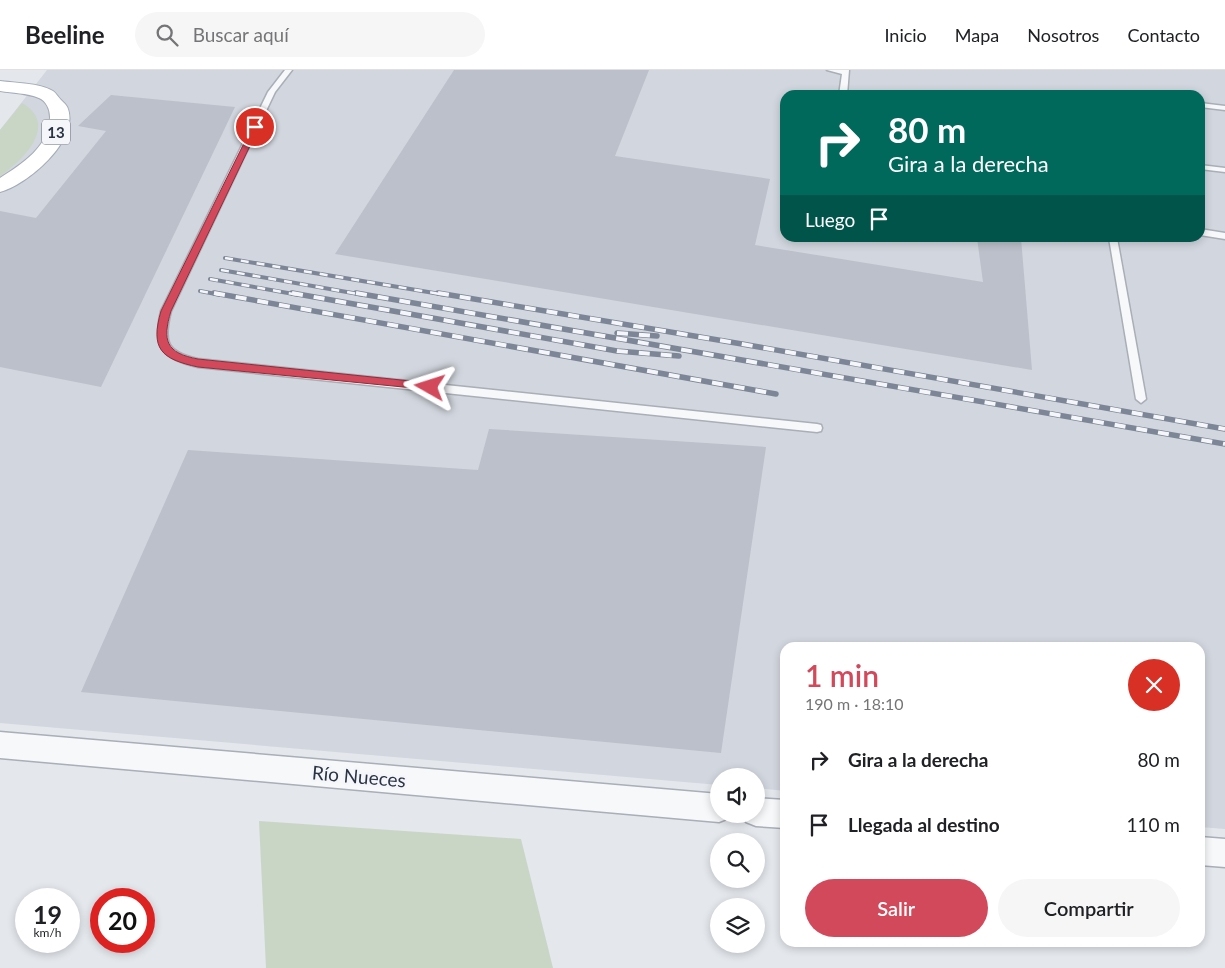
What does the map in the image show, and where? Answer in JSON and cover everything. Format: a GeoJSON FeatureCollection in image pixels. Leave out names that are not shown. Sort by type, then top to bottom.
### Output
{"type":"FeatureCollection","features":[{"type":"Feature","properties":{"kind":"main road","name":"13"},"geometry":{"type":"LineString","coordinates":[[3,91],[24,70]]}},
{"type":"Feature","properties":{"kind":"main road","name":"13"},"geometry":{"type":"LineString","coordinates":[[0,186],[20,174],[46,151],[58,128],[59,109],[47,95],[3,91]]}},
{"type":"Feature","properties":{"kind":"street","name":"Río Nueces"},"geometry":{"type":"LineString","coordinates":[[0,744],[710,807]]}},
{"type":"Feature","properties":{"kind":"street"},"geometry":{"type":"LineString","coordinates":[[765,813],[780,814]]}},
{"type":"Feature","properties":{"kind":"street"},"geometry":{"type":"LineString","coordinates":[[1205,851],[1225,853]]}},
{"type":"Feature","properties":{"kind":"lane"},"geometry":{"type":"LineString","coordinates":[[288,70],[272,92],[166,311],[161,329],[162,344],[170,353],[181,359],[198,363],[817,428]]}},
{"type":"Feature","properties":{"kind":"lane"},"geometry":{"type":"LineString","coordinates":[[830,70],[846,71],[844,90]]}},
{"type":"Feature","properties":{"kind":"lane"},"geometry":{"type":"LineString","coordinates":[[1205,106],[1225,108]]}},
{"type":"Feature","properties":{"kind":"lane"},"geometry":{"type":"LineString","coordinates":[[1205,168],[1225,170]]}},
{"type":"Feature","properties":{"kind":"lane"},"geometry":{"type":"LineString","coordinates":[[1205,233],[1225,236]]}},
{"type":"Feature","properties":{"kind":"lane"},"geometry":{"type":"LineString","coordinates":[[1114,242],[1141,399]]}},
{"type":"Feature","properties":{"kind":"shaded area"},"geometry":{"type":"Polygon","coordinates":[[[47,70],[1225,70],[1225,829],[1205,827],[1205,642],[780,642],[780,790],[765,789],[765,768],[710,768],[710,784],[0,723],[0,130],[47,70]]]}},
{"type":"Feature","properties":{"kind":"green space"},"geometry":{"type":"Polygon","coordinates":[[[22,103],[33,112],[38,122],[38,132],[27,152],[0,176],[0,130],[22,103]]]}},
{"type":"Feature","properties":{"kind":"green space"},"geometry":{"type":"Polygon","coordinates":[[[259,821],[521,839],[553,968],[266,968],[259,821]]]}},
{"type":"Feature","properties":{"kind":"building"},"geometry":{"type":"Polygon","coordinates":[[[454,70],[649,70],[615,156],[770,179],[755,245],[983,282],[978,242],[1021,242],[1032,370],[335,254],[454,70]]]}},
{"type":"Feature","properties":{"kind":"building"},"geometry":{"type":"Polygon","coordinates":[[[111,95],[235,107],[101,387],[0,367],[0,211],[36,218],[106,131],[78,126],[111,95]]]}},
{"type":"Feature","properties":{"kind":"building"},"geometry":{"type":"Polygon","coordinates":[[[489,429],[766,447],[721,753],[81,692],[188,450],[478,470],[489,429]]]}},
{"type":"Feature","properties":{"kind":"railway"},"geometry":{"type":"LineString","coordinates":[[225,258],[446,295]]}},
{"type":"Feature","properties":{"kind":"railway"},"geometry":{"type":"LineString","coordinates":[[221,270],[364,295]]}},
{"type":"Feature","properties":{"kind":"railway"},"geometry":{"type":"LineString","coordinates":[[210,279],[299,295]]}},
{"type":"Feature","properties":{"kind":"railway"},"geometry":{"type":"LineString","coordinates":[[200,291],[221,295]]}},
{"type":"Feature","properties":{"kind":"railway"},"geometry":{"type":"LineString","coordinates":[[214,293],[776,394]]}},
{"type":"Feature","properties":{"kind":"railway"},"geometry":{"type":"LineString","coordinates":[[292,293],[617,351],[679,356]]}},
{"type":"Feature","properties":{"kind":"railway"},"geometry":{"type":"LineString","coordinates":[[356,293],[1225,444]]}},
{"type":"Feature","properties":{"kind":"railway"},"geometry":{"type":"LineString","coordinates":[[438,293],[742,344],[1225,429]]}},
{"type":"Feature","properties":{"kind":"railway"},"geometry":{"type":"LineString","coordinates":[[617,333],[657,336]]}},
{"type":"Feature","properties":{"kind":"route"},"geometry":{"type":"LineString","coordinates":[[255,127],[166,311],[161,329],[162,344],[170,353],[181,359],[198,363],[430,387]]}}]}
